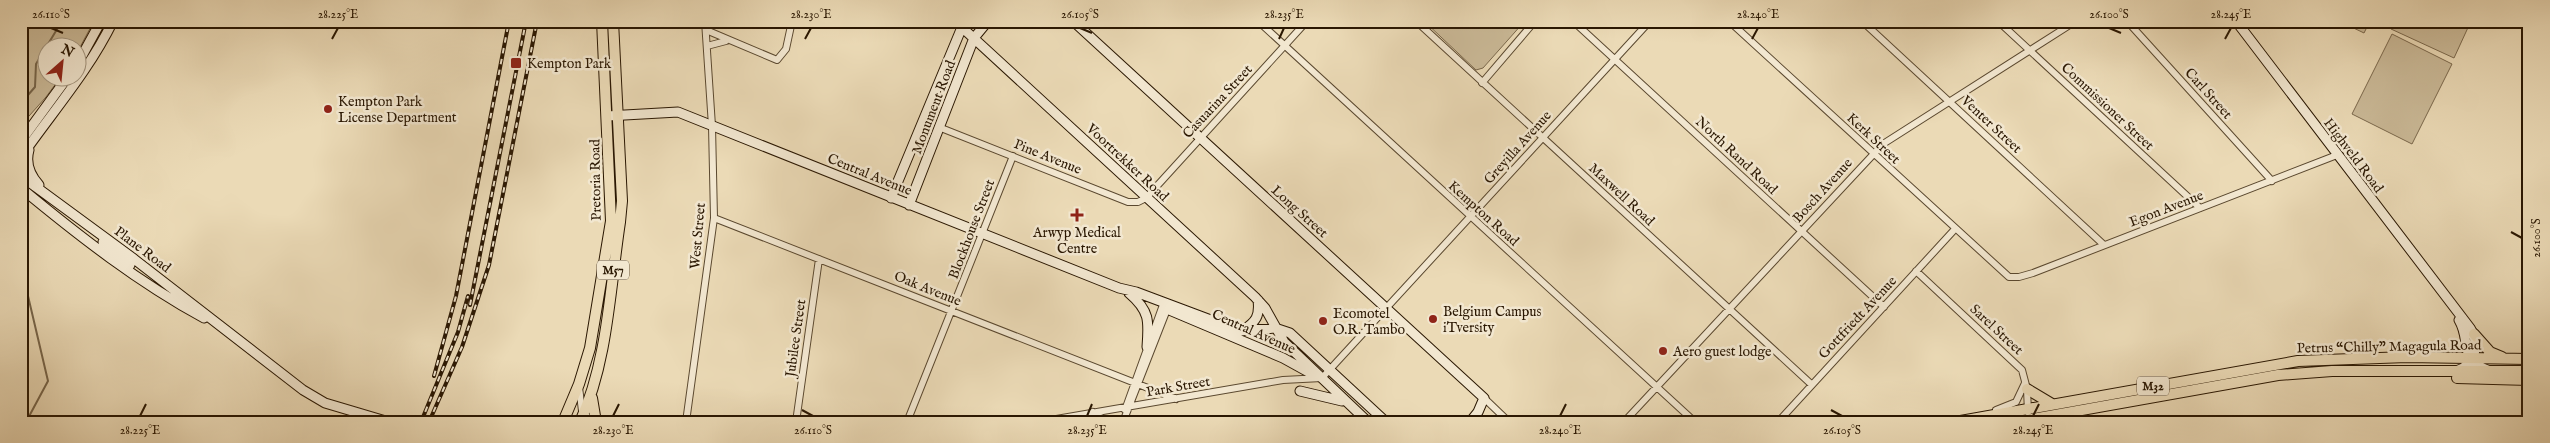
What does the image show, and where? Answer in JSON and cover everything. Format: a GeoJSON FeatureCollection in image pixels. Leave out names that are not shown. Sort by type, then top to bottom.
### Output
{"type":"FeatureCollection","features":[{"type":"Feature","properties":{"kind":"main road"},"geometry":{"type":"LineString","coordinates":[[88,45],[101,21]]}},
{"type":"Feature","properties":{"kind":"main road"},"geometry":{"type":"LineString","coordinates":[[21,158],[68,95],[103,42],[113,21]]}},
{"type":"Feature","properties":{"kind":"main road","name":"Pretoria Road"},"geometry":{"type":"LineString","coordinates":[[582,417],[591,392],[602,344],[622,201],[602,21]]}},
{"type":"Feature","properties":{"kind":"main road","name":"Pretoria Road"},"geometry":{"type":"LineString","coordinates":[[563,422],[579,384],[594,326],[610,221],[613,21]]}},
{"type":"Feature","properties":{"kind":"main road","name":"Monument Road"},"geometry":{"type":"LineString","coordinates":[[909,205],[941,128],[974,38],[988,21]]}},
{"type":"Feature","properties":{"kind":"main road","name":"Long Street"},"geometry":{"type":"LineString","coordinates":[[1073,21],[1484,398]]}},
{"type":"Feature","properties":{"kind":"main road","name":"Highveld Road"},"geometry":{"type":"LineString","coordinates":[[2236,21],[2474,334]]}},
{"type":"Feature","properties":{"kind":"main road","name":"Monument Road"},"geometry":{"type":"LineString","coordinates":[[892,198],[961,23]]}},
{"type":"Feature","properties":{"kind":"main road","name":"Voortrekker Road"},"geometry":{"type":"LineString","coordinates":[[961,23],[974,38],[1258,300],[1276,328],[1290,333],[1386,422]]}},
{"type":"Feature","properties":{"kind":"main road"},"geometry":{"type":"LineString","coordinates":[[21,141],[60,88]]}},
{"type":"Feature","properties":{"kind":"main road","name":"Central Avenue"},"geometry":{"type":"LineString","coordinates":[[612,116],[676,112],[1166,306],[1322,378]]}},
{"type":"Feature","properties":{"kind":"main road"},"geometry":{"type":"LineString","coordinates":[[33,140],[28,153],[29,171],[51,198]]}},
{"type":"Feature","properties":{"kind":"main road","name":"Plane Road"},"geometry":{"type":"LineString","coordinates":[[21,176],[134,259],[246,347],[314,397],[325,403],[389,422]]}},
{"type":"Feature","properties":{"kind":"main road","name":"Plane Road"},"geometry":{"type":"LineString","coordinates":[[21,188],[126,271],[246,347]]}},
{"type":"Feature","properties":{"kind":"main road"},"geometry":{"type":"LineString","coordinates":[[21,193],[36,200]]}},
{"type":"Feature","properties":{"kind":"main road"},"geometry":{"type":"LineString","coordinates":[[83,223],[130,265]]}},
{"type":"Feature","properties":{"kind":"main road","name":"Central Avenue"},"geometry":{"type":"LineString","coordinates":[[1119,288],[1129,294],[1166,306]]}},
{"type":"Feature","properties":{"kind":"main road"},"geometry":{"type":"LineString","coordinates":[[1129,294],[1145,310],[1148,325],[1147,347]]}},
{"type":"Feature","properties":{"kind":"main road"},"geometry":{"type":"LineString","coordinates":[[1240,331],[1254,324],[1259,308],[1258,300]]}},
{"type":"Feature","properties":{"kind":"main road","name":"Highveld Road"},"geometry":{"type":"LineString","coordinates":[[2451,305],[2464,330],[2466,352],[2472,358]]}},
{"type":"Feature","properties":{"kind":"main road"},"geometry":{"type":"LineString","coordinates":[[1166,306],[1240,331],[1276,328],[1284,342],[1366,419]]}},
{"type":"Feature","properties":{"kind":"main road"},"geometry":{"type":"LineString","coordinates":[[2451,372],[2463,368],[2472,358],[2476,347],[2474,334]]}},
{"type":"Feature","properties":{"kind":"main road"},"geometry":{"type":"LineString","coordinates":[[2474,334],[2490,352],[2508,359]]}},
{"type":"Feature","properties":{"kind":"main road","name":"Petrus “Chilly” Magagula Road"},"geometry":{"type":"LineString","coordinates":[[1956,422],[2298,361],[2407,357],[2529,359]]}},
{"type":"Feature","properties":{"kind":"main road"},"geometry":{"type":"LineString","coordinates":[[2472,358],[2479,366],[2490,371]]}},
{"type":"Feature","properties":{"kind":"main road","name":"Petrus “Chilly” Magagula Road"},"geometry":{"type":"LineString","coordinates":[[2020,421],[2278,375],[2332,372],[2529,371]]}},
{"type":"Feature","properties":{"kind":"main road"},"geometry":{"type":"LineString","coordinates":[[2413,373],[2432,377],[2529,380]]}},
{"type":"Feature","properties":{"kind":"main road"},"geometry":{"type":"LineString","coordinates":[[2026,385],[2052,404]]}},
{"type":"Feature","properties":{"kind":"main road"},"geometry":{"type":"LineString","coordinates":[[1300,391],[1326,395],[1347,402]]}},
{"type":"Feature","properties":{"kind":"main road"},"geometry":{"type":"LineString","coordinates":[[591,392],[594,422]]}},
{"type":"Feature","properties":{"kind":"main road"},"geometry":{"type":"LineString","coordinates":[[1470,422],[1478,412],[1484,398]]}},
{"type":"Feature","properties":{"kind":"street","name":"West Street"},"geometry":{"type":"LineString","coordinates":[[686,422],[714,218],[712,126],[705,21]]}},
{"type":"Feature","properties":{"kind":"street"},"geometry":{"type":"LineString","coordinates":[[706,30],[727,41],[775,60],[781,58],[786,49],[792,21]]}},
{"type":"Feature","properties":{"kind":"street","name":"Kempton Road"},"geometry":{"type":"LineString","coordinates":[[1258,21],[1694,422]]}},
{"type":"Feature","properties":{"kind":"street","name":"Casuarina Street"},"geometry":{"type":"LineString","coordinates":[[1146,198],[1307,21]]}},
{"type":"Feature","properties":{"kind":"street","name":"Maxwell Road"},"geometry":{"type":"LineString","coordinates":[[1416,21],[1811,384]]}},
{"type":"Feature","properties":{"kind":"street"},"geometry":{"type":"LineString","coordinates":[[1482,83],[1535,21]]}},
{"type":"Feature","properties":{"kind":"street","name":"North Rand Road"},"geometry":{"type":"LineString","coordinates":[[1573,21],[1884,307]]}},
{"type":"Feature","properties":{"kind":"street","name":"Greyilla Avenue"},"geometry":{"type":"LineString","coordinates":[[1322,378],[1650,21]]}},
{"type":"Feature","properties":{"kind":"street","name":"Kerk Street"},"geometry":{"type":"LineString","coordinates":[[1729,21],[2002,273]]}},
{"type":"Feature","properties":{"kind":"street","name":"Venter Street"},"geometry":{"type":"LineString","coordinates":[[1862,21],[2104,245]]}},
{"type":"Feature","properties":{"kind":"street","name":"Commissioner Street"},"geometry":{"type":"LineString","coordinates":[[1998,21],[2200,208]]}},
{"type":"Feature","properties":{"kind":"street","name":"Bosch Avenue"},"geometry":{"type":"LineString","coordinates":[[1624,422],[1872,153],[1890,139],[2076,21]]}},
{"type":"Feature","properties":{"kind":"street","name":"Carl Street"},"geometry":{"type":"LineString","coordinates":[[2128,21],[2272,181]]}},
{"type":"Feature","properties":{"kind":"street"},"geometry":{"type":"LineString","coordinates":[[707,46],[727,41]]}},
{"type":"Feature","properties":{"kind":"street","name":"Pine Avenue"},"geometry":{"type":"LineString","coordinates":[[941,128],[1128,202],[1138,202],[1146,198]]}},
{"type":"Feature","properties":{"kind":"street","name":"Egon Avenue"},"geometry":{"type":"LineString","coordinates":[[2002,273],[2009,277],[2019,277],[2337,155]]}},
{"type":"Feature","properties":{"kind":"street","name":"Blockhouse Street"},"geometry":{"type":"LineString","coordinates":[[907,422],[953,311],[1013,156]]}},
{"type":"Feature","properties":{"kind":"street","name":"Oak Avenue"},"geometry":{"type":"LineString","coordinates":[[714,218],[1176,399]]}},
{"type":"Feature","properties":{"kind":"street","name":"Gottfriedt Avenue"},"geometry":{"type":"LineString","coordinates":[[1778,422],[1955,229]]}},
{"type":"Feature","properties":{"kind":"street","name":"Jubilee Street"},"geometry":{"type":"LineString","coordinates":[[796,422],[819,258]]}},
{"type":"Feature","properties":{"kind":"street","name":"Sarel Street"},"geometry":{"type":"LineString","coordinates":[[1916,271],[2022,370],[2026,385],[2028,408],[2020,421]]}},
{"type":"Feature","properties":{"kind":"street"},"geometry":{"type":"LineString","coordinates":[[1136,382],[1147,347],[1166,306]]}},
{"type":"Feature","properties":{"kind":"street"},"geometry":{"type":"LineString","coordinates":[[1124,419],[1136,382],[1166,306]]}},
{"type":"Feature","properties":{"kind":"street","name":"Park Street"},"geometry":{"type":"LineString","coordinates":[[1039,422],[1283,380],[1322,378]]}},
{"type":"Feature","properties":{"kind":"street"},"geometry":{"type":"LineString","coordinates":[[579,384],[582,417],[594,422]]}},
{"type":"Feature","properties":{"kind":"street"},"geometry":{"type":"LineString","coordinates":[[1980,417],[2013,404],[2021,396],[2026,385]]}},
{"type":"Feature","properties":{"kind":"street","name":"Long Street"},"geometry":{"type":"LineString","coordinates":[[1484,398],[1509,422]]}},
{"type":"Feature","properties":{"kind":"street"},"geometry":{"type":"LineString","coordinates":[[1092,412],[1108,422]]}},
{"type":"Feature","properties":{"kind":"shaded area"},"geometry":{"type":"Polygon","coordinates":[[[21,21],[94,21],[85,38],[38,38],[38,88],[53,88],[21,125],[21,21]]]}},
{"type":"Feature","properties":{"kind":"shaded area"},"geometry":{"type":"Polygon","coordinates":[[[1424,21],[1521,21],[1523,23],[1483,68],[1476,70],[1424,21]]]}},
{"type":"Feature","properties":{"kind":"shaded area"},"geometry":{"type":"Polygon","coordinates":[[[2339,21],[2370,21],[2364,33],[2339,21]]]}},
{"type":"Feature","properties":{"kind":"shaded area"},"geometry":{"type":"Polygon","coordinates":[[[2394,21],[2471,21],[2454,58],[2391,29],[2394,21]]]}},
{"type":"Feature","properties":{"kind":"shaded area"},"geometry":{"type":"Polygon","coordinates":[[[2392,34],[2452,64],[2412,144],[2352,114],[2392,34]]]}},
{"type":"Feature","properties":{"kind":"waterway"},"geometry":{"type":"LineString","coordinates":[[21,103],[35,87],[36,64],[62,21]]}},
{"type":"Feature","properties":{"kind":"waterway"},"geometry":{"type":"LineString","coordinates":[[21,240],[26,257],[28,296],[48,381],[26,422]]}},
{"type":"Feature","properties":{"kind":"railway"},"geometry":{"type":"LineString","coordinates":[[434,376],[456,296],[509,21]]}},
{"type":"Feature","properties":{"kind":"railway"},"geometry":{"type":"LineString","coordinates":[[470,305],[526,21]]}},
{"type":"Feature","properties":{"kind":"railway"},"geometry":{"type":"LineString","coordinates":[[429,422],[462,347],[489,265],[537,21]]}},
{"type":"Feature","properties":{"kind":"railway"},"geometry":{"type":"LineString","coordinates":[[421,422],[458,332],[468,296]]}},
{"type":"Feature","properties":{"kind":"place","name":"Kempton Park"},"geometry":{"type":"Point","coordinates":[516,63]}},
{"type":"Feature","properties":{"kind":"place","name":"Kempton Park License Department"},"geometry":{"type":"Point","coordinates":[328,109]}},
{"type":"Feature","properties":{"kind":"place","name":"Arwyp Medical Centre"},"geometry":{"type":"Point","coordinates":[1077,215]}},
{"type":"Feature","properties":{"kind":"place","name":"Belgium Campus iTversity"},"geometry":{"type":"Point","coordinates":[1433,319]}},
{"type":"Feature","properties":{"kind":"place","name":"Ecomotel O.R. Tambo"},"geometry":{"type":"Point","coordinates":[1323,321]}},
{"type":"Feature","properties":{"kind":"place","name":"Aero guest lodge"},"geometry":{"type":"Point","coordinates":[1663,351]}}]}
